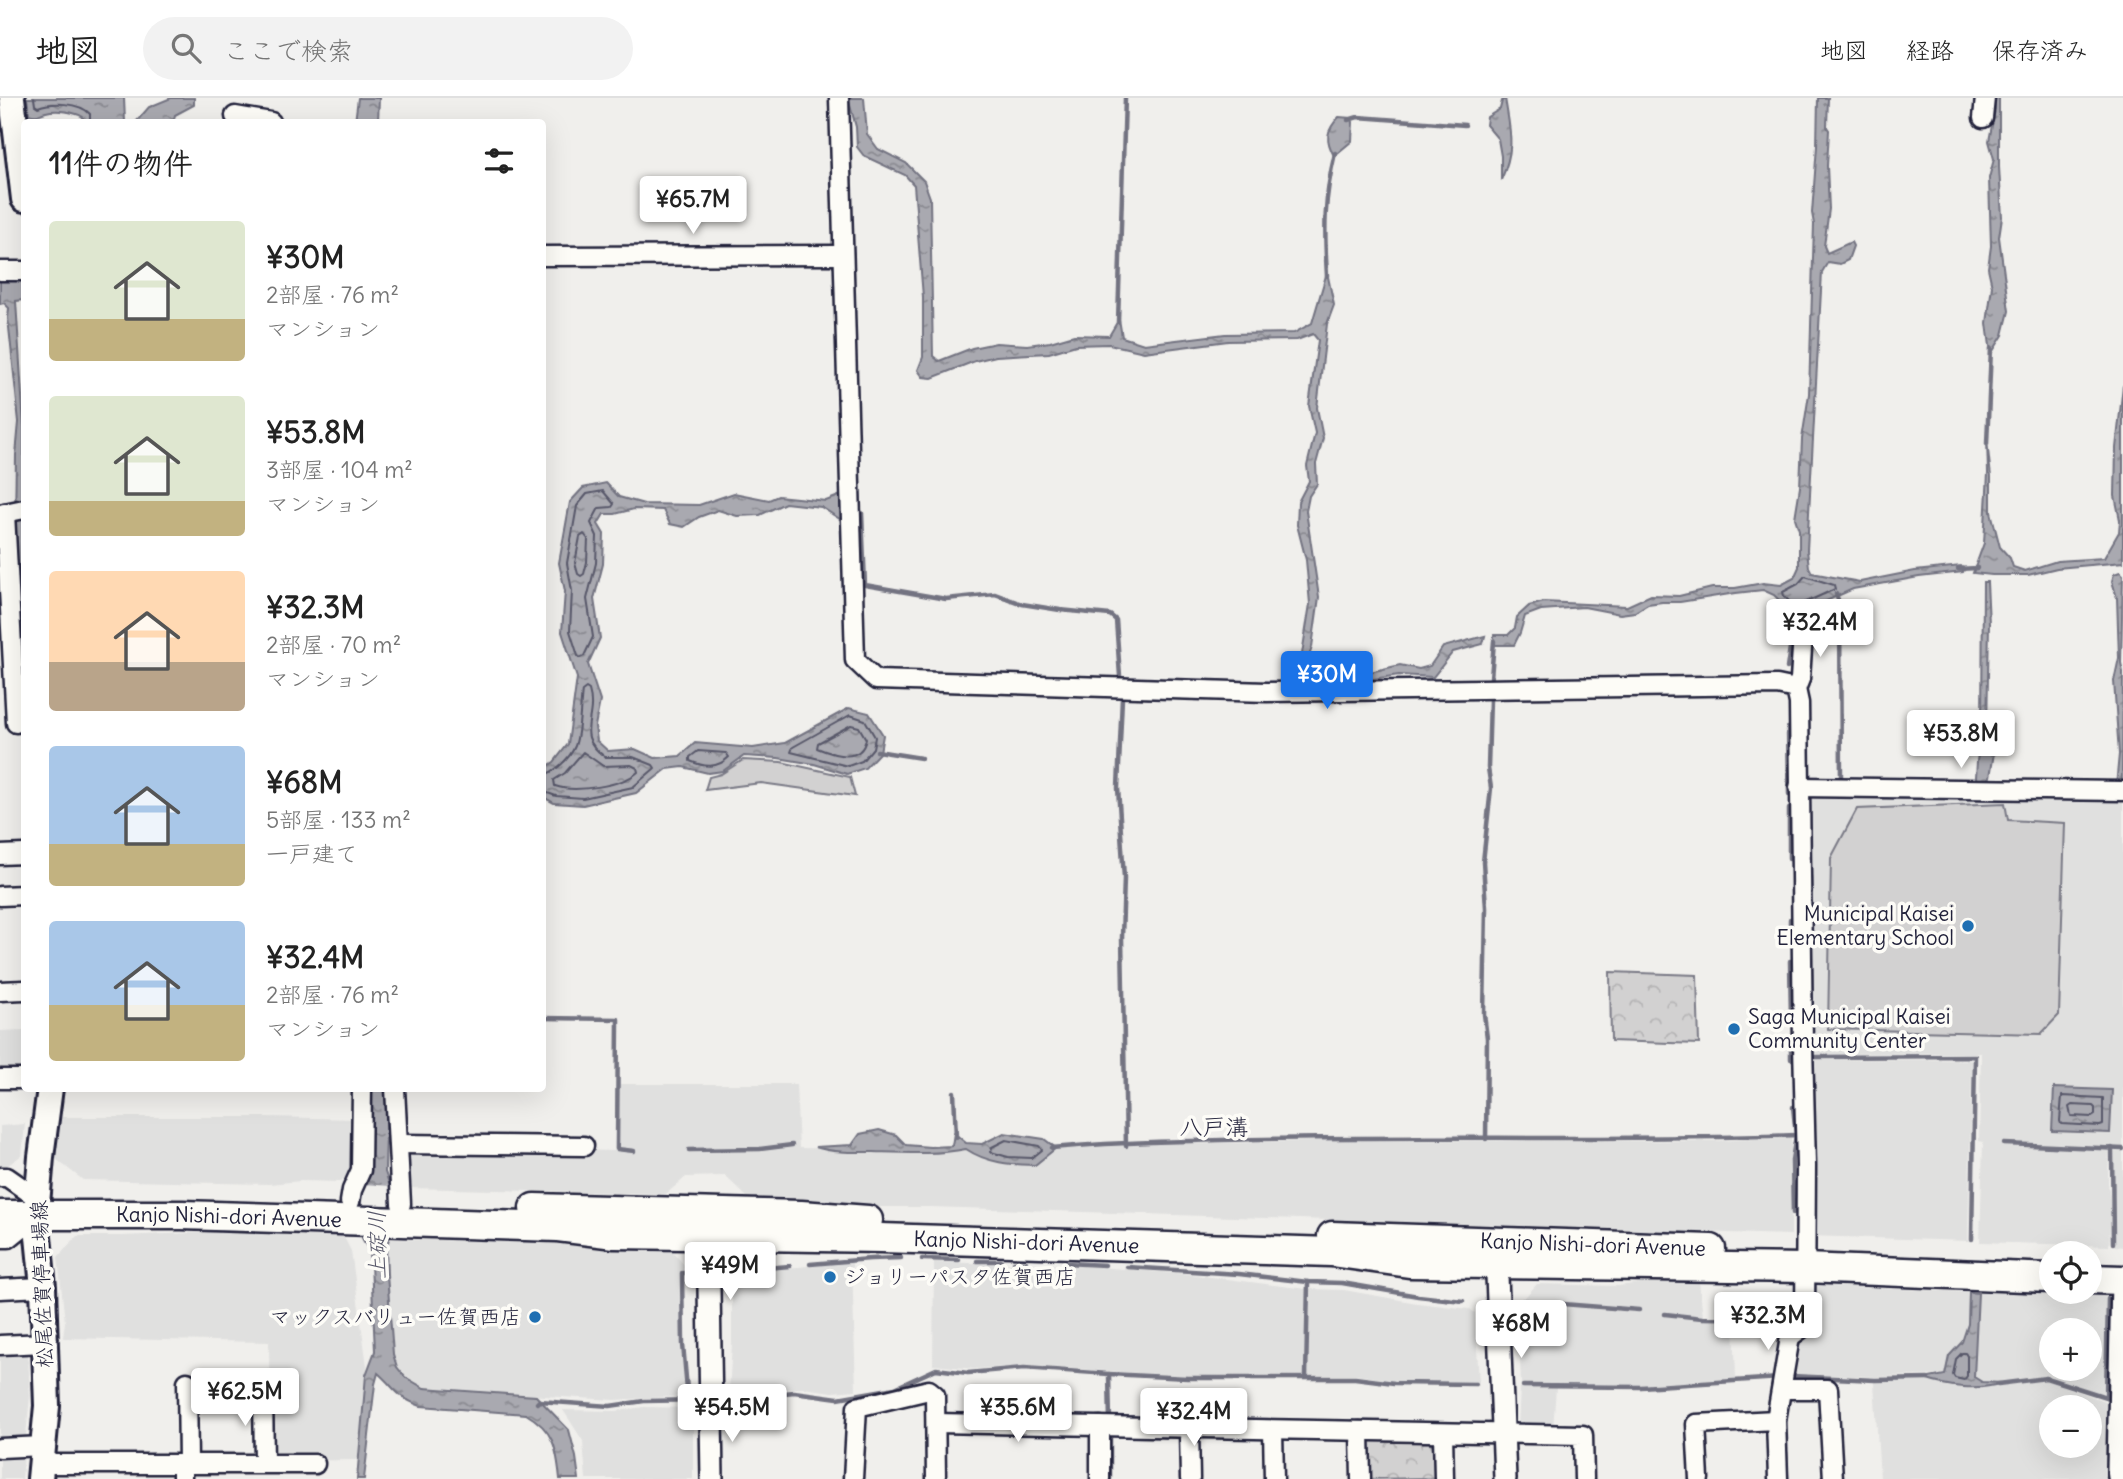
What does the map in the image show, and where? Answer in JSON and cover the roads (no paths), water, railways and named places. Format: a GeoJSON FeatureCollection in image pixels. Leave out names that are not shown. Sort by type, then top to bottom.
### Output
{"type":"FeatureCollection","features":[{"type":"Feature","properties":{"kind":"highway","name":"Kanjo Nishi-dori Avenue"},"geometry":{"type":"LineString","coordinates":[[1,1208],[37,1207],[182,1215],[394,1210],[615,1234],[708,1224],[881,1238],[1331,1252],[1409,1263],[1496,1253],[1805,1260],[2039,1261]]}},
{"type":"Feature","properties":{"kind":"highway","name":"Kanjo Nishi-dori Avenue"},"geometry":{"type":"LineString","coordinates":[[1805,1260],[2039,1277]]}},
{"type":"Feature","properties":{"kind":"highway"},"geometry":{"type":"LineString","coordinates":[[2102,1267],[2123,1275]]}},
{"type":"Feature","properties":{"kind":"highway"},"geometry":{"type":"LineString","coordinates":[[2102,1278],[2123,1275]]}},
{"type":"Feature","properties":{"kind":"main road"},"geometry":{"type":"LineString","coordinates":[[12,98],[21,174]]}},
{"type":"Feature","properties":{"kind":"main road","name":"松尾佐賀停車場線"},"geometry":{"type":"LineString","coordinates":[[42,1463],[47,1406],[37,1207],[50,1092]]}},
{"type":"Feature","properties":{"kind":"street"},"geometry":{"type":"LineString","coordinates":[[839,98],[855,660],[876,680],[1267,692],[1777,685],[1796,689]]}},
{"type":"Feature","properties":{"kind":"street"},"geometry":{"type":"LineString","coordinates":[[1983,118],[1985,98]]}},
{"type":"Feature","properties":{"kind":"street"},"geometry":{"type":"LineString","coordinates":[[235,116],[253,119]]}},
{"type":"Feature","properties":{"kind":"street"},"geometry":{"type":"LineString","coordinates":[[546,256],[843,255]]}},
{"type":"Feature","properties":{"kind":"street"},"geometry":{"type":"LineString","coordinates":[[0,271],[21,271]]}},
{"type":"Feature","properties":{"kind":"street"},"geometry":{"type":"LineString","coordinates":[[11,512],[7,664],[16,723]]}},
{"type":"Feature","properties":{"kind":"street"},"geometry":{"type":"LineString","coordinates":[[1778,1479],[1776,1420],[1796,1333],[1804,1320],[1806,1166],[1799,703],[1796,689],[1800,679],[1804,619]]}},
{"type":"Feature","properties":{"kind":"street"},"geometry":{"type":"LineString","coordinates":[[1799,787],[2123,791]]}},
{"type":"Feature","properties":{"kind":"street"},"geometry":{"type":"LineString","coordinates":[[0,855],[21,854]]}},
{"type":"Feature","properties":{"kind":"street"},"geometry":{"type":"LineString","coordinates":[[0,896],[21,895]]}},
{"type":"Feature","properties":{"kind":"street"},"geometry":{"type":"LineString","coordinates":[[0,991],[21,990]]}},
{"type":"Feature","properties":{"kind":"street"},"geometry":{"type":"LineString","coordinates":[[0,1079],[21,1079]]}},
{"type":"Feature","properties":{"kind":"street"},"geometry":{"type":"LineString","coordinates":[[357,1209],[352,1190],[360,1170],[362,1092]]}},
{"type":"Feature","properties":{"kind":"street"},"geometry":{"type":"LineString","coordinates":[[394,1210],[398,1144],[395,1092]]}},
{"type":"Feature","properties":{"kind":"street"},"geometry":{"type":"LineString","coordinates":[[398,1144],[584,1146]]}},
{"type":"Feature","properties":{"kind":"street"},"geometry":{"type":"LineString","coordinates":[[1,1208],[7,1177],[37,1207]]}},
{"type":"Feature","properties":{"kind":"street"},"geometry":{"type":"LineString","coordinates":[[708,1224],[712,1479]]}},
{"type":"Feature","properties":{"kind":"street"},"geometry":{"type":"LineString","coordinates":[[1496,1253],[1505,1479]]}},
{"type":"Feature","properties":{"kind":"street"},"geometry":{"type":"LineString","coordinates":[[2121,1479],[2118,1469],[2123,1275]]}},
{"type":"Feature","properties":{"kind":"street"},"geometry":{"type":"LineString","coordinates":[[0,1289],[43,1287]]}},
{"type":"Feature","properties":{"kind":"street"},"geometry":{"type":"LineString","coordinates":[[0,1345],[45,1343]]}},
{"type":"Feature","properties":{"kind":"street"},"geometry":{"type":"LineString","coordinates":[[185,1471],[187,1382]]}},
{"type":"Feature","properties":{"kind":"street"},"geometry":{"type":"LineString","coordinates":[[1786,1384],[1828,1389],[1833,1479]]}},
{"type":"Feature","properties":{"kind":"street"},"geometry":{"type":"LineString","coordinates":[[853,1479],[857,1407],[929,1390],[935,1395],[936,1479]]}},
{"type":"Feature","properties":{"kind":"street"},"geometry":{"type":"LineString","coordinates":[[264,1392],[264,1463]]}},
{"type":"Feature","properties":{"kind":"street"},"geometry":{"type":"LineString","coordinates":[[1699,1479],[1696,1424],[1776,1420]]}},
{"type":"Feature","properties":{"kind":"street"},"geometry":{"type":"LineString","coordinates":[[936,1423],[1583,1436],[1584,1479]]}},
{"type":"Feature","properties":{"kind":"street"},"geometry":{"type":"LineString","coordinates":[[1100,1479],[1107,1426]]}},
{"type":"Feature","properties":{"kind":"street"},"geometry":{"type":"LineString","coordinates":[[1189,1429],[1190,1479]]}},
{"type":"Feature","properties":{"kind":"street"},"geometry":{"type":"LineString","coordinates":[[1273,1430],[1274,1479]]}},
{"type":"Feature","properties":{"kind":"street"},"geometry":{"type":"LineString","coordinates":[[1360,1431],[1361,1479]]}},
{"type":"Feature","properties":{"kind":"street"},"geometry":{"type":"LineString","coordinates":[[1443,1433],[1444,1479]]}},
{"type":"Feature","properties":{"kind":"street"},"geometry":{"type":"LineString","coordinates":[[0,1448],[42,1463],[185,1471],[264,1463],[315,1464]]}},
{"type":"Feature","properties":{"kind":"water"},"geometry":{"type":"Polygon","coordinates":[[[27,98],[124,98],[125,119],[83,119],[80,115],[60,111],[29,114],[27,98]]]}},
{"type":"Feature","properties":{"kind":"water"},"geometry":{"type":"Polygon","coordinates":[[[171,98],[194,98],[194,105],[175,115],[174,119],[139,119],[149,107],[171,98]]]}},
{"type":"Feature","properties":{"kind":"water"},"geometry":{"type":"Polygon","coordinates":[[[358,98],[379,98],[378,119],[355,119],[358,98]]]}},
{"type":"Feature","properties":{"kind":"water"},"geometry":{"type":"Polygon","coordinates":[[[848,98],[864,98],[867,134],[878,149],[906,163],[924,181],[930,198],[933,356],[939,361],[972,348],[996,343],[1027,345],[1074,335],[1109,336],[1119,319],[1122,337],[1144,344],[1225,334],[1294,333],[1312,323],[1327,272],[1334,305],[1327,324],[1317,408],[1323,438],[1316,464],[1317,484],[1309,496],[1306,511],[1319,597],[1306,673],[1313,676],[1351,670],[1370,672],[1400,665],[1419,669],[1430,666],[1443,647],[1485,636],[1483,644],[1453,652],[1433,677],[1399,675],[1340,684],[1300,682],[1298,679],[1310,604],[1306,560],[1297,525],[1298,502],[1309,481],[1307,466],[1315,433],[1309,406],[1318,340],[1313,334],[1297,340],[1228,341],[1144,352],[1109,344],[1076,345],[1049,353],[996,356],[932,378],[923,377],[918,370],[923,357],[923,297],[914,185],[905,175],[864,156],[857,147],[856,127],[848,98]]]}},
{"type":"Feature","properties":{"kind":"water"},"geometry":{"type":"Polygon","coordinates":[[[1505,98],[1510,148],[1501,180],[1498,139],[1486,125],[1487,117],[1500,109],[1505,98]]]}},
{"type":"Feature","properties":{"kind":"water"},"geometry":{"type":"Polygon","coordinates":[[[1818,98],[1828,98],[1829,209],[1824,246],[1827,253],[1851,242],[1853,246],[1848,260],[1840,264],[1828,262],[1822,272],[1807,550],[1809,567],[1812,573],[1860,582],[1915,571],[1961,566],[1963,572],[1853,589],[1804,611],[1790,611],[1774,595],[1763,590],[1648,604],[1635,612],[1620,614],[1584,607],[1541,610],[1525,616],[1514,645],[1493,645],[1494,635],[1508,635],[1515,628],[1517,617],[1529,606],[1544,602],[1627,606],[1651,595],[1679,596],[1712,588],[1735,588],[1763,583],[1781,585],[1794,578],[1799,567],[1799,530],[1795,518],[1809,394],[1814,224],[1812,213],[1818,98]]]}},
{"type":"Feature","properties":{"kind":"water"},"geometry":{"type":"Polygon","coordinates":[[[1995,98],[1999,98],[2002,217],[1999,237],[2009,311],[2003,335],[1991,354],[1987,323],[1992,286],[1988,268],[1991,246],[1989,178],[1994,159],[1989,141],[1995,98]]]}},
{"type":"Feature","properties":{"kind":"water"},"geometry":{"type":"Polygon","coordinates":[[[1339,117],[1351,118],[1352,141],[1334,156],[1328,135],[1339,117]]]}},
{"type":"Feature","properties":{"kind":"water"},"geometry":{"type":"Polygon","coordinates":[[[0,278],[21,278],[21,300],[16,301],[21,380],[21,636],[15,522],[19,422],[9,308],[4,303],[0,304],[0,278]]]}},
{"type":"Feature","properties":{"kind":"water"},"geometry":{"type":"Polygon","coordinates":[[[2123,385],[2123,562],[2057,568],[2028,575],[1973,573],[1984,543],[1987,440],[1991,512],[2000,547],[2010,558],[2013,567],[2025,571],[2057,561],[2104,558],[2119,532],[2120,520],[2115,496],[2116,448],[2123,385]]]}},
{"type":"Feature","properties":{"kind":"water"},"geometry":{"type":"Polygon","coordinates":[[[606,483],[619,497],[644,504],[699,505],[734,493],[769,500],[778,496],[826,501],[841,495],[843,521],[821,507],[785,503],[760,515],[737,516],[718,510],[699,517],[684,527],[670,524],[663,510],[634,509],[604,514],[598,524],[604,534],[603,564],[594,599],[600,638],[588,664],[600,701],[595,726],[597,741],[608,751],[635,749],[655,758],[680,756],[695,743],[753,748],[785,743],[849,708],[869,713],[883,735],[880,752],[865,768],[847,774],[814,764],[744,756],[723,771],[708,773],[683,767],[667,769],[636,793],[583,805],[554,803],[546,799],[546,767],[554,762],[568,744],[577,678],[562,632],[565,591],[559,563],[570,502],[583,488],[606,483]]]}},
{"type":"Feature","properties":{"kind":"water"},"geometry":{"type":"Polygon","coordinates":[[[2120,572],[2123,575],[2122,783],[2116,786],[2119,754],[2114,681],[2119,658],[2117,598],[2112,581],[2114,574],[2120,572]]]}},
{"type":"Feature","properties":{"kind":"water"},"geometry":{"type":"Polygon","coordinates":[[[1983,582],[1987,582],[1989,624],[1987,729],[1994,753],[1990,777],[1982,783],[1976,777],[1982,726],[1983,582]]]}},
{"type":"Feature","properties":{"kind":"water"},"geometry":{"type":"Polygon","coordinates":[[[2054,1088],[2112,1090],[2110,1133],[2052,1131],[2054,1088]]]}},
{"type":"Feature","properties":{"kind":"water","name":"上碇川"},"geometry":{"type":"Polygon","coordinates":[[[369,1092],[387,1092],[385,1172],[390,1186],[391,1234],[386,1247],[393,1354],[397,1367],[405,1377],[424,1388],[536,1396],[569,1430],[579,1479],[560,1479],[552,1441],[543,1427],[526,1414],[421,1406],[401,1396],[378,1373],[364,1479],[357,1479],[366,1375],[375,1351],[371,1264],[362,1238],[369,1092]]]}},
{"type":"Feature","properties":{"kind":"water"},"geometry":{"type":"Polygon","coordinates":[[[879,1130],[896,1135],[906,1145],[952,1146],[954,1133],[966,1143],[982,1144],[1004,1133],[1044,1139],[1056,1148],[1035,1165],[999,1162],[966,1149],[909,1153],[844,1152],[815,1147],[852,1145],[860,1134],[879,1130]]]}},
{"type":"Feature","properties":{"kind":"water"},"geometry":{"type":"Polygon","coordinates":[[[1969,1292],[1978,1293],[1974,1377],[1982,1382],[2002,1383],[1963,1387],[1924,1379],[1945,1375],[1949,1356],[1962,1342],[1968,1324],[1969,1292]]]}},
{"type":"Feature","properties":{"kind":"waterway"},"geometry":{"type":"LineString","coordinates":[[1118,322],[1125,98]]}},
{"type":"Feature","properties":{"kind":"waterway"},"geometry":{"type":"LineString","coordinates":[[1348,120],[1358,117],[1465,125]]}},
{"type":"Feature","properties":{"kind":"waterway"},"geometry":{"type":"LineString","coordinates":[[1327,276],[1326,214],[1335,153]]}},
{"type":"Feature","properties":{"kind":"waterway"},"geometry":{"type":"LineString","coordinates":[[1987,444],[1991,348]]}},
{"type":"Feature","properties":{"kind":"waterway"},"geometry":{"type":"LineString","coordinates":[[862,513],[865,585],[946,599],[995,594],[1022,604],[1110,615],[1116,620],[1120,676]]}},
{"type":"Feature","properties":{"kind":"waterway"},"geometry":{"type":"LineString","coordinates":[[1958,569],[1977,568]]}},
{"type":"Feature","properties":{"kind":"waterway"},"geometry":{"type":"LineString","coordinates":[[1836,594],[1840,606],[1841,781]]}},
{"type":"Feature","properties":{"kind":"waterway"},"geometry":{"type":"LineString","coordinates":[[1787,668],[1796,606]]}},
{"type":"Feature","properties":{"kind":"waterway"},"geometry":{"type":"LineString","coordinates":[[1491,678],[1494,641]]}},
{"type":"Feature","properties":{"kind":"waterway"},"geometry":{"type":"LineString","coordinates":[[1122,698],[1118,788],[1124,878],[1122,938],[1126,1146]]}},
{"type":"Feature","properties":{"kind":"waterway"},"geometry":{"type":"LineString","coordinates":[[1486,1139],[1486,908],[1483,862],[1491,788],[1488,768],[1490,699]]}},
{"type":"Feature","properties":{"kind":"waterway"},"geometry":{"type":"LineString","coordinates":[[1788,728],[1789,794]]}},
{"type":"Feature","properties":{"kind":"waterway"},"geometry":{"type":"LineString","coordinates":[[877,751],[921,758]]}},
{"type":"Feature","properties":{"kind":"waterway"},"geometry":{"type":"LineString","coordinates":[[1789,809],[1789,859]]}},
{"type":"Feature","properties":{"kind":"waterway"},"geometry":{"type":"LineString","coordinates":[[1810,876],[1812,1057],[1975,1056],[1972,1239]]}},
{"type":"Feature","properties":{"kind":"waterway"},"geometry":{"type":"LineString","coordinates":[[1790,919],[1790,936]]}},
{"type":"Feature","properties":{"kind":"waterway"},"geometry":{"type":"LineString","coordinates":[[1790,961],[1791,1020]]}},
{"type":"Feature","properties":{"kind":"waterway"},"geometry":{"type":"LineString","coordinates":[[546,1018],[618,1019],[617,1149],[634,1151]]}},
{"type":"Feature","properties":{"kind":"waterway"},"geometry":{"type":"LineString","coordinates":[[1791,1039],[1791,1059]]}},
{"type":"Feature","properties":{"kind":"waterway"},"geometry":{"type":"LineString","coordinates":[[954,1092],[956,1137]]}},
{"type":"Feature","properties":{"kind":"waterway"},"geometry":{"type":"LineString","coordinates":[[1793,1107],[1796,1135]]}},
{"type":"Feature","properties":{"kind":"waterway"},"geometry":{"type":"LineString","coordinates":[[1052,1148],[1137,1142],[1294,1138],[1653,1138],[1796,1135],[1792,1160],[1793,1213]]}},
{"type":"Feature","properties":{"kind":"waterway"},"geometry":{"type":"LineString","coordinates":[[2004,1144],[2123,1149]]}},
{"type":"Feature","properties":{"kind":"waterway"},"geometry":{"type":"LineString","coordinates":[[689,1150],[760,1149],[792,1145]]}},
{"type":"Feature","properties":{"kind":"waterway"},"geometry":{"type":"LineString","coordinates":[[2112,1148],[2113,1243]]}},
{"type":"Feature","properties":{"kind":"waterway"},"geometry":{"type":"LineString","coordinates":[[810,1264],[901,1258]]}},
{"type":"Feature","properties":{"kind":"waterway"},"geometry":{"type":"LineString","coordinates":[[922,1259],[959,1260]]}},
{"type":"Feature","properties":{"kind":"waterway"},"geometry":{"type":"LineString","coordinates":[[977,1261],[1001,1261]]}},
{"type":"Feature","properties":{"kind":"waterway"},"geometry":{"type":"LineString","coordinates":[[1014,1262],[1026,1262]]}},
{"type":"Feature","properties":{"kind":"waterway"},"geometry":{"type":"LineString","coordinates":[[1065,1263],[1105,1265]]}},
{"type":"Feature","properties":{"kind":"waterway"},"geometry":{"type":"LineString","coordinates":[[732,1271],[790,1266]]}},
{"type":"Feature","properties":{"kind":"waterway"},"geometry":{"type":"LineString","coordinates":[[1127,1267],[1342,1283],[1463,1301]]}},
{"type":"Feature","properties":{"kind":"waterway"},"geometry":{"type":"LineString","coordinates":[[686,1273],[682,1273],[683,1344],[688,1401]]}},
{"type":"Feature","properties":{"kind":"waterway"},"geometry":{"type":"LineString","coordinates":[[1306,1377],[1308,1282]]}},
{"type":"Feature","properties":{"kind":"waterway"},"geometry":{"type":"LineString","coordinates":[[2106,1397],[2108,1299]]}},
{"type":"Feature","properties":{"kind":"waterway"},"geometry":{"type":"LineString","coordinates":[[1522,1301],[1528,1301]]}},
{"type":"Feature","properties":{"kind":"waterway"},"geometry":{"type":"LineString","coordinates":[[1550,1303],[1639,1310]]}},
{"type":"Feature","properties":{"kind":"waterway"},"geometry":{"type":"LineString","coordinates":[[1793,1308],[1793,1321]]}},
{"type":"Feature","properties":{"kind":"waterway"},"geometry":{"type":"LineString","coordinates":[[1665,1314],[1702,1318],[1789,1319],[1795,1327]]}},
{"type":"Feature","properties":{"kind":"waterway"},"geometry":{"type":"LineString","coordinates":[[717,1400],[794,1392],[838,1398],[895,1388],[936,1369],[968,1373],[1024,1368],[1109,1374],[1110,1422]]}},
{"type":"Feature","properties":{"kind":"waterway"},"geometry":{"type":"LineString","coordinates":[[1109,1374],[1187,1378],[1355,1378],[1394,1383],[1476,1384]]}},
{"type":"Feature","properties":{"kind":"waterway"},"geometry":{"type":"LineString","coordinates":[[1792,1374],[1875,1380],[1928,1379]]}},
{"type":"Feature","properties":{"kind":"waterway"},"geometry":{"type":"LineString","coordinates":[[1523,1386],[1641,1387],[1780,1378]]}},
{"type":"Feature","properties":{"kind":"waterway"},"geometry":{"type":"LineString","coordinates":[[1998,1384],[2046,1378],[2109,1398]]}},
{"type":"Feature","properties":{"kind":"waterway"},"geometry":{"type":"LineString","coordinates":[[537,1403],[610,1406],[644,1401],[705,1400]]}},
{"type":"Feature","properties":{"kind":"waterway"},"geometry":{"type":"LineString","coordinates":[[1110,1431],[1110,1479]]}},
{"type":"Feature","properties":{"kind":"waterway"},"geometry":{"type":"LineString","coordinates":[[1786,1452],[1787,1479]]}},
{"type":"Feature","properties":{"kind":"place","name":"Municipal Kaisei Elementary School"},"geometry":{"type":"Point","coordinates":[1968,926]}},
{"type":"Feature","properties":{"kind":"place","name":"Saga Municipal Kaisei Community Center"},"geometry":{"type":"Point","coordinates":[1734,1029]}},
{"type":"Feature","properties":{"kind":"place","name":"ジョリーパスタ佐賀西店"},"geometry":{"type":"Point","coordinates":[830,1277]}},
{"type":"Feature","properties":{"kind":"place","name":"マックスバリュー佐賀西店"},"geometry":{"type":"Point","coordinates":[535,1317]}},
{"type":"Feature","properties":{"kind":"district","name":"八戸溝"},"geometry":{"type":"Point","coordinates":[1214,1127]}}]}
